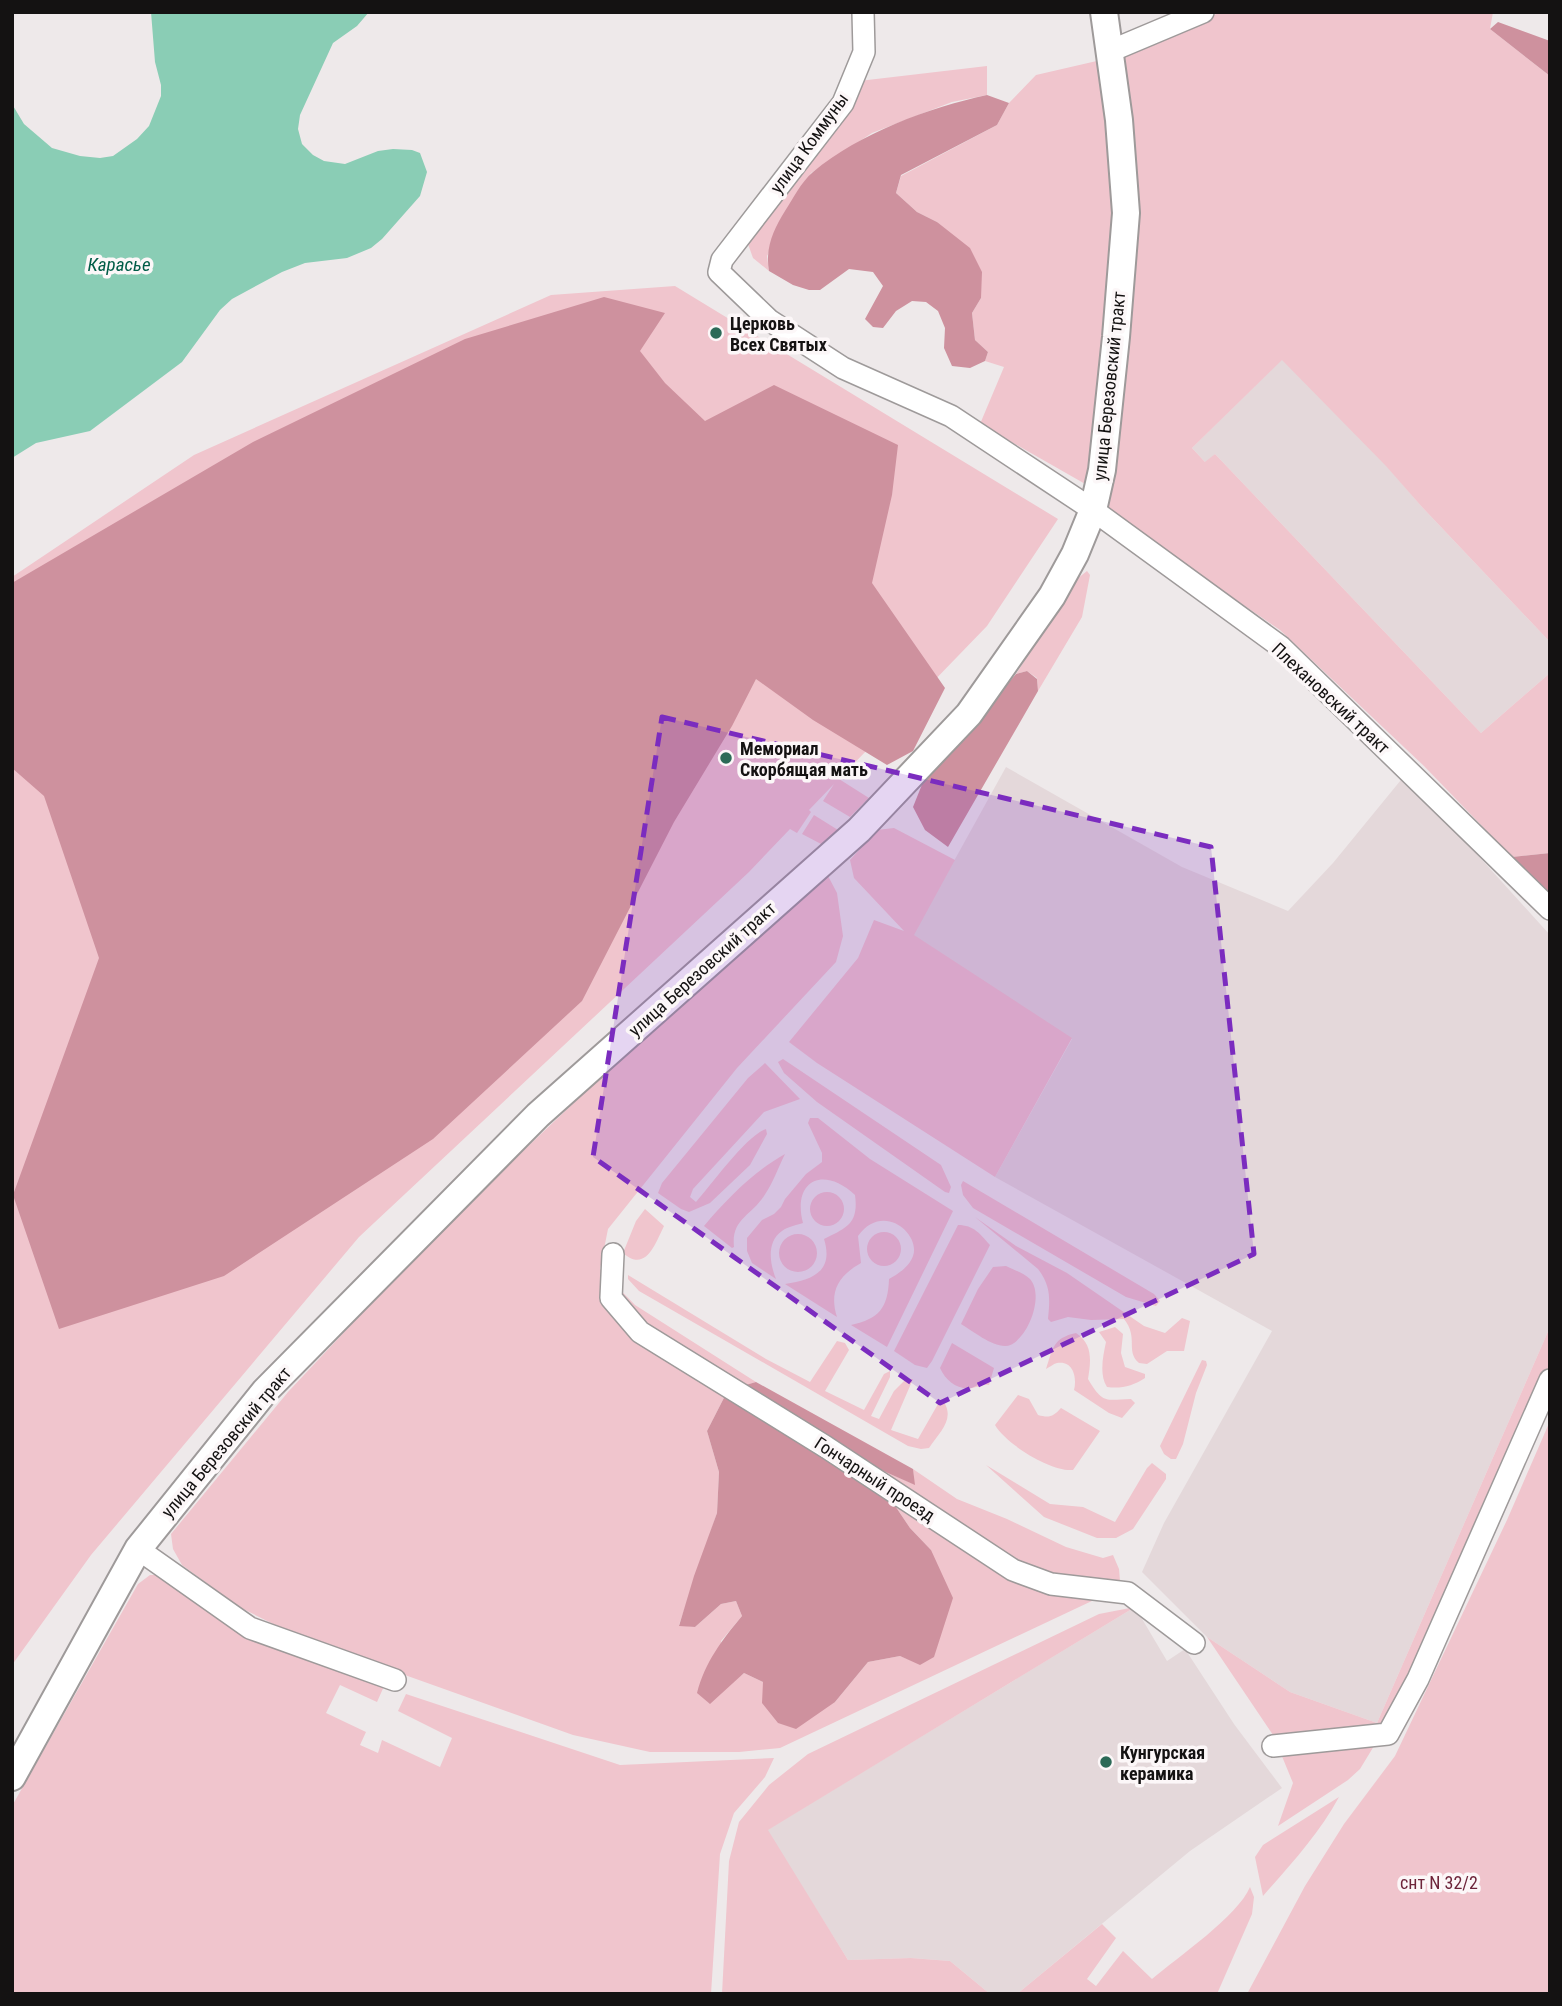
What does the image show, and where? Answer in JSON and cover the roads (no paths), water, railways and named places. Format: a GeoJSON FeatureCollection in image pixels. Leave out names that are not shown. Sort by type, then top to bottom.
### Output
{"type":"FeatureCollection","features":[{"type":"Feature","properties":{"kind":"main road"},"geometry":{"type":"LineString","coordinates":[[1104,12],[1108,52]]}},
{"type":"Feature","properties":{"kind":"main road","name":"улица Березовский тракт"},"geometry":{"type":"LineString","coordinates":[[12,1777],[138,1549],[265,1391],[518,1134],[859,830],[969,714],[1052,596],[1075,554],[1093,510],[1102,470],[1109,415],[1126,213],[1119,120],[1108,52]]}},
{"type":"Feature","properties":{"kind":"street","name":"улица Коммуны"},"geometry":{"type":"LineString","coordinates":[[722,260],[843,103],[864,52],[863,12]]}},
{"type":"Feature","properties":{"kind":"street"},"geometry":{"type":"LineString","coordinates":[[1108,52],[1203,12]]}},
{"type":"Feature","properties":{"kind":"street","name":"Плехановский тракт"},"geometry":{"type":"LineString","coordinates":[[722,260],[719,272],[769,320],[843,368],[951,416],[1093,510],[1281,647],[1550,908]]}},
{"type":"Feature","properties":{"kind":"street","name":"Гончарный проезд"},"geometry":{"type":"LineString","coordinates":[[613,1254],[611,1298],[640,1332],[826,1447],[1013,1570],[1051,1584],[1128,1593],[1195,1643]]}},
{"type":"Feature","properties":{"kind":"street"},"geometry":{"type":"LineString","coordinates":[[1273,1746],[1388,1734],[1418,1679],[1550,1380]]}},
{"type":"Feature","properties":{"kind":"street"},"geometry":{"type":"LineString","coordinates":[[138,1549],[250,1628],[395,1680]]}},
{"type":"Feature","properties":{"kind":"water","name":"Карасье"},"geometry":{"type":"Polygon","coordinates":[[[151,12],[369,12],[357,26],[333,43],[300,115],[298,129],[302,144],[324,161],[345,164],[378,151],[393,149],[420,153],[427,172],[420,196],[371,248],[347,258],[305,263],[282,272],[232,299],[220,310],[182,362],[90,431],[36,443],[12,458],[12,104],[24,124],[52,148],[80,156],[113,156],[137,139],[149,126],[161,96],[151,12]]]}},
{"type":"Feature","properties":{"kind":"place","name":"Церковь Всех Святых"},"geometry":{"type":"Point","coordinates":[716,333]}},
{"type":"Feature","properties":{"kind":"place","name":"Мемориал Скорбящая мать"},"geometry":{"type":"Point","coordinates":[726,758]}},
{"type":"Feature","properties":{"kind":"place","name":"Кунгурская керамика"},"geometry":{"type":"Point","coordinates":[1106,1762]}},
{"type":"Feature","properties":{"kind":"park label","name":"снт N 32/2"},"geometry":{"type":"Point","coordinates":[1439,1882]}}]}
